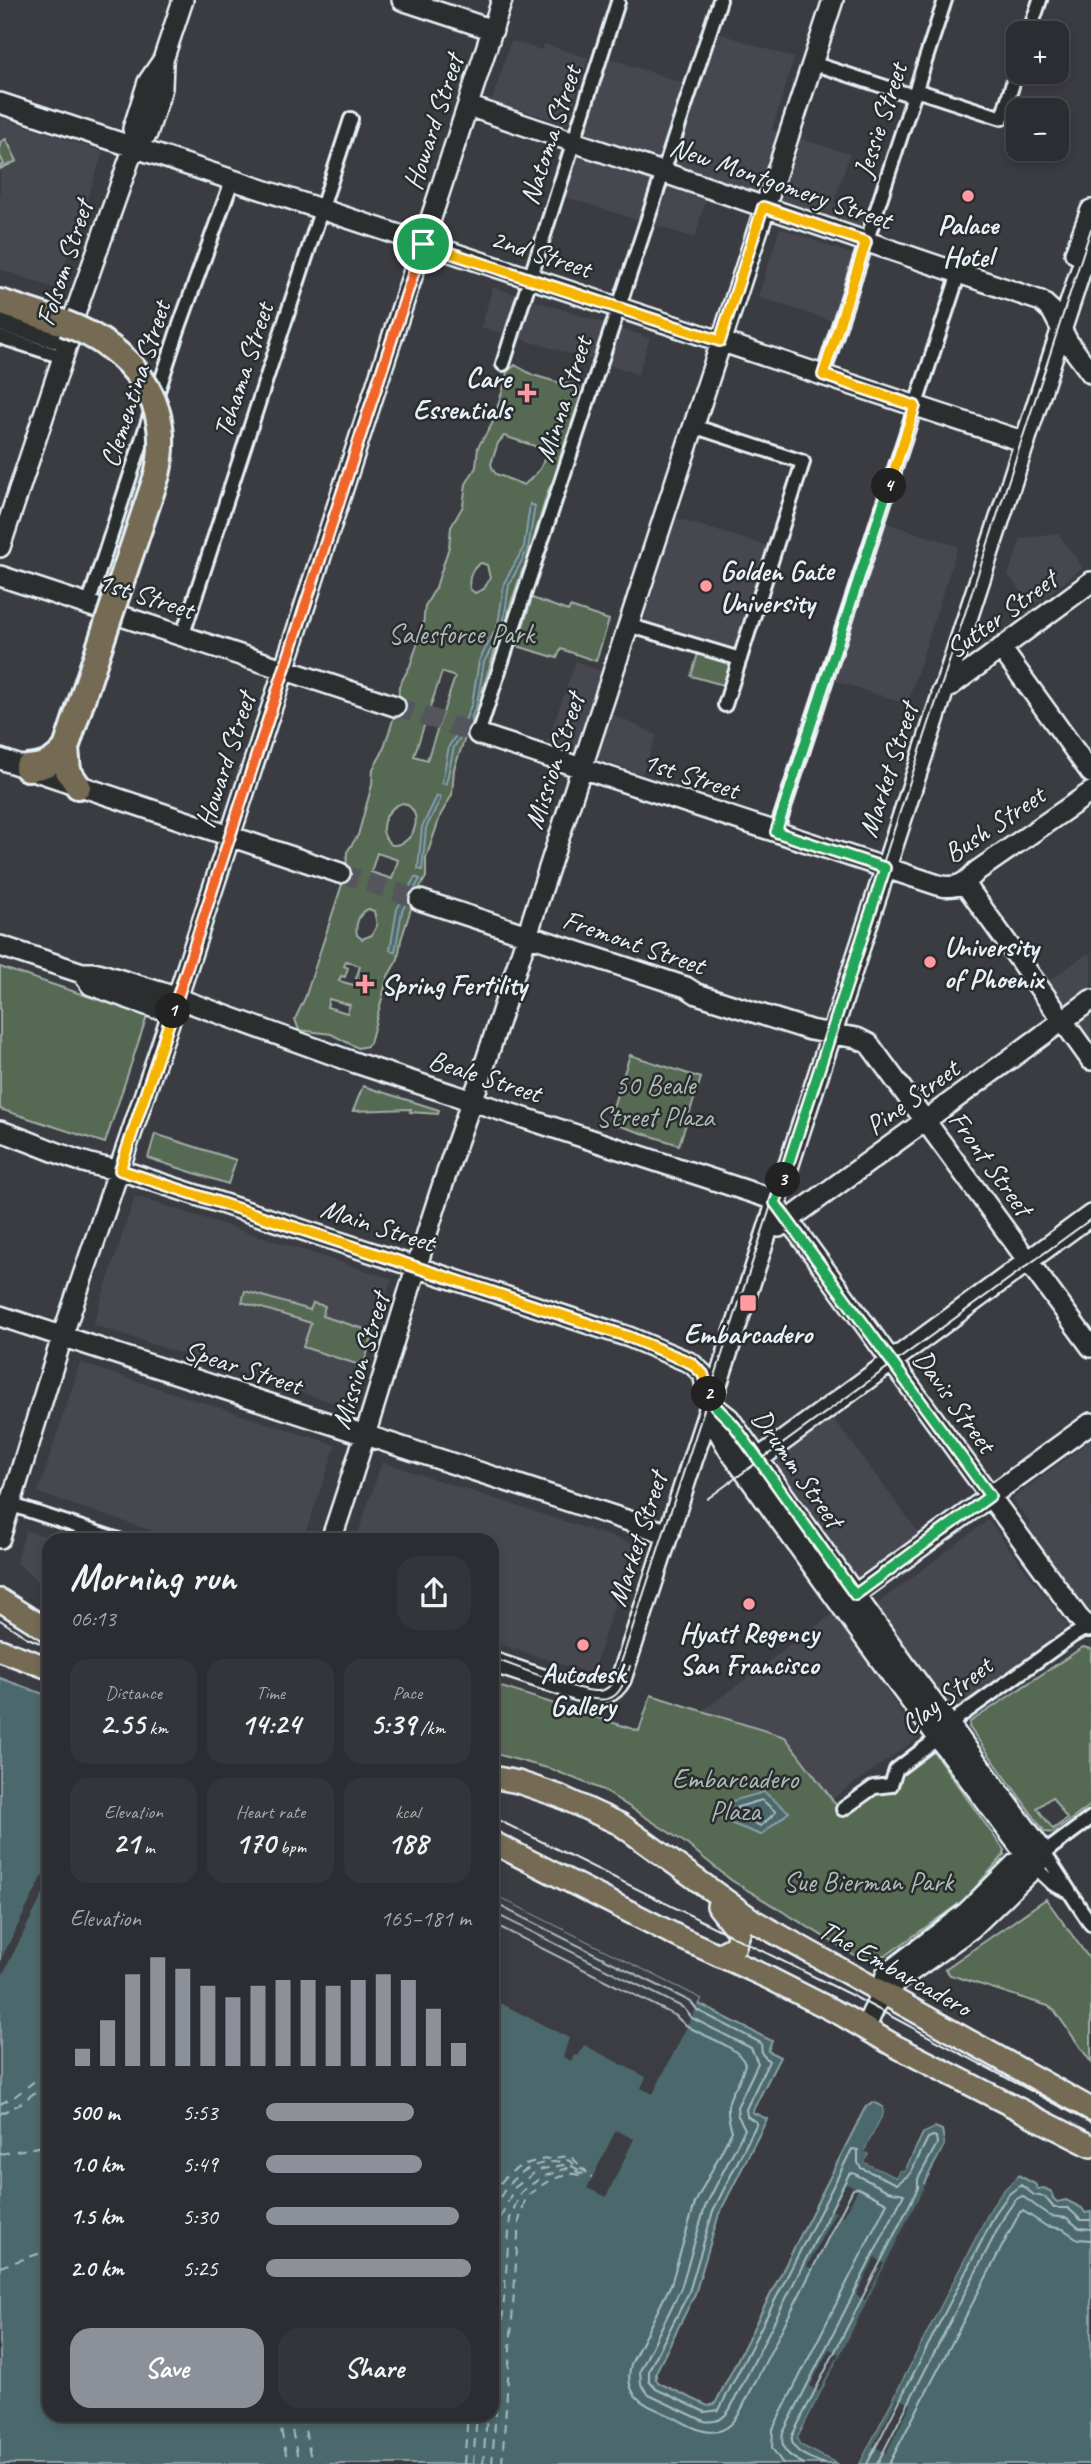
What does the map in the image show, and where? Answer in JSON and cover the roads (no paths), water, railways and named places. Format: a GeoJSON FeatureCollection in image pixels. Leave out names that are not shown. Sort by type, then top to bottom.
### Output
{"type":"FeatureCollection","features":[{"type":"Feature","properties":{"kind":"highway"},"geometry":{"type":"LineString","coordinates":[[0,302],[76,327],[109,345],[135,371],[153,403],[161,435],[159,465],[66,748],[68,771],[78,786]]}},
{"type":"Feature","properties":{"kind":"highway"},"geometry":{"type":"LineString","coordinates":[[27,768],[50,763],[66,748]]}},
{"type":"Feature","properties":{"kind":"main road"},"geometry":{"type":"LineString","coordinates":[[0,1600],[42,1627]]}},
{"type":"Feature","properties":{"kind":"main road"},"geometry":{"type":"LineString","coordinates":[[0,1650],[42,1665]]}},
{"type":"Feature","properties":{"kind":"main road","name":"The Embarcadero"},"geometry":{"type":"LineString","coordinates":[[499,1779],[538,1788],[599,1813],[652,1845],[696,1881],[754,1921],[1091,2109]]}},
{"type":"Feature","properties":{"kind":"main road"},"geometry":{"type":"LineString","coordinates":[[499,1846],[778,1983],[894,2046],[1091,2146]]}},
{"type":"Feature","properties":{"kind":"main road"},"geometry":{"type":"LineString","coordinates":[[696,1881],[739,1933],[735,1946],[718,1955]]}},
{"type":"Feature","properties":{"kind":"street","name":"Folsom Street"},"geometry":{"type":"LineString","coordinates":[[0,547],[71,332],[70,328],[135,145],[133,129],[148,82],[163,61],[183,0]]}},
{"type":"Feature","properties":{"kind":"street"},"geometry":{"type":"LineString","coordinates":[[402,0],[493,30]]}},
{"type":"Feature","properties":{"kind":"street","name":"Howard Street"},"geometry":{"type":"LineString","coordinates":[[0,1538],[5,1503],[120,1170],[389,345],[428,245],[502,0]]}},
{"type":"Feature","properties":{"kind":"street","name":"Minna Street"},"geometry":{"type":"LineString","coordinates":[[478,734],[720,0]]}},
{"type":"Feature","properties":{"kind":"street","name":"Mission Street"},"geometry":{"type":"LineString","coordinates":[[333,1533],[471,1101],[833,0]]}},
{"type":"Feature","properties":{"kind":"street","name":"Jessie Street"},"geometry":{"type":"LineString","coordinates":[[823,375],[946,0]]}},
{"type":"Feature","properties":{"kind":"street"},"geometry":{"type":"LineString","coordinates":[[1033,21],[1040,0]]}},
{"type":"Feature","properties":{"kind":"street","name":"Natoma Street"},"geometry":{"type":"LineString","coordinates":[[503,364],[618,2]]}},
{"type":"Feature","properties":{"kind":"street"},"geometry":{"type":"LineString","coordinates":[[811,63],[907,94],[922,92],[1002,118],[1013,84]]}},
{"type":"Feature","properties":{"kind":"street","name":"2nd Street"},"geometry":{"type":"LineString","coordinates":[[0,103],[135,145],[428,245],[1025,442]]}},
{"type":"Feature","properties":{"kind":"street","name":"New Montgomery Street"},"geometry":{"type":"LineString","coordinates":[[468,106],[1048,305],[1074,351],[1091,373]]}},
{"type":"Feature","properties":{"kind":"street","name":"Tehama Street"},"geometry":{"type":"LineString","coordinates":[[182,636],[351,119]]}},
{"type":"Feature","properties":{"kind":"street","name":"Clementina Street"},"geometry":{"type":"LineString","coordinates":[[88,605],[178,330],[233,178]]}},
{"type":"Feature","properties":{"kind":"street","name":"Market Street"},"geometry":{"type":"LineString","coordinates":[[1062,329],[1062,291],[1091,210]]}},
{"type":"Feature","properties":{"kind":"street","name":"Market Street"},"geometry":{"type":"LineString","coordinates":[[499,1664],[587,1694],[605,1694],[613,1690],[622,1675],[831,1033],[842,1001],[855,989],[888,895],[885,868],[1089,246]]}},
{"type":"Feature","properties":{"kind":"street"},"geometry":{"type":"LineString","coordinates":[[776,832],[959,273]]}},
{"type":"Feature","properties":{"kind":"street"},"geometry":{"type":"LineString","coordinates":[[0,321],[55,338],[62,336],[70,328]]}},
{"type":"Feature","properties":{"kind":"street"},"geometry":{"type":"LineString","coordinates":[[0,337],[63,357]]}},
{"type":"Feature","properties":{"kind":"street"},"geometry":{"type":"LineString","coordinates":[[693,426],[803,462],[725,705]]}},
{"type":"Feature","properties":{"kind":"street","name":"1st Street"},"geometry":{"type":"LineString","coordinates":[[0,576],[395,706]]}},
{"type":"Feature","properties":{"kind":"street","name":"Sutter Street"},"geometry":{"type":"LineString","coordinates":[[943,690],[1091,583]]}},
{"type":"Feature","properties":{"kind":"street"},"geometry":{"type":"LineString","coordinates":[[628,625],[740,659]]}},
{"type":"Feature","properties":{"kind":"street"},"geometry":{"type":"LineString","coordinates":[[959,644],[983,662]]}},
{"type":"Feature","properties":{"kind":"street"},"geometry":{"type":"LineString","coordinates":[[1001,648],[1091,773]]}},
{"type":"Feature","properties":{"kind":"street","name":"1st Street"},"geometry":{"type":"LineString","coordinates":[[478,734],[885,868]]}},
{"type":"Feature","properties":{"kind":"street"},"geometry":{"type":"LineString","coordinates":[[0,759],[340,873]]}},
{"type":"Feature","properties":{"kind":"street","name":"Bush Street"},"geometry":{"type":"LineString","coordinates":[[885,868],[941,886],[951,888],[965,884],[976,871],[1091,792]]}},
{"type":"Feature","properties":{"kind":"street"},"geometry":{"type":"LineString","coordinates":[[965,884],[1091,1060]]}},
{"type":"Feature","properties":{"kind":"street","name":"Fremont Street"},"geometry":{"type":"LineString","coordinates":[[421,900],[686,987],[747,1010],[810,1030],[831,1033]]}},
{"type":"Feature","properties":{"kind":"street","name":"Beale Street"},"geometry":{"type":"LineString","coordinates":[[0,946],[82,973],[98,973],[177,998],[289,1040],[471,1101],[756,1192],[775,1203]]}},
{"type":"Feature","properties":{"kind":"street","name":"Pine Street"},"geometry":{"type":"LineString","coordinates":[[764,1237],[1091,1000]]}},
{"type":"Feature","properties":{"kind":"street","name":"Front Street"},"geometry":{"type":"LineString","coordinates":[[831,1033],[858,1038],[869,1044],[1091,1347]]}},
{"type":"Feature","properties":{"kind":"street","name":"Main Street"},"geometry":{"type":"LineString","coordinates":[[0,1131],[64,1156],[103,1168],[120,1170],[629,1337],[691,1363],[703,1374],[711,1404]]}},
{"type":"Feature","properties":{"kind":"street","name":"Market Street"},"geometry":{"type":"LineString","coordinates":[[711,1404],[716,1349],[758,1226],[775,1203]]}},
{"type":"Feature","properties":{"kind":"street","name":"Davis Street"},"geometry":{"type":"LineString","coordinates":[[775,1203],[1090,1628]]}},
{"type":"Feature","properties":{"kind":"street"},"geometry":{"type":"LineString","coordinates":[[751,1464],[1091,1215]]}},
{"type":"Feature","properties":{"kind":"street","name":"Spear Street"},"geometry":{"type":"LineString","coordinates":[[0,1316],[669,1534]]}},
{"type":"Feature","properties":{"kind":"street","name":"Drumm Street"},"geometry":{"type":"LineString","coordinates":[[711,1404],[729,1418],[751,1464],[1053,1884],[1067,1891],[1091,1924]]}},
{"type":"Feature","properties":{"kind":"street"},"geometry":{"type":"LineString","coordinates":[[849,1600],[1091,1423]]}},
{"type":"Feature","properties":{"kind":"street"},"geometry":{"type":"LineString","coordinates":[[5,1503],[97,1533]]}},
{"type":"Feature","properties":{"kind":"street","name":"Clay Street"},"geometry":{"type":"LineString","coordinates":[[843,1809],[874,1787],[891,1785],[896,1770],[944,1732],[1072,1636],[1090,1628]]}},
{"type":"Feature","properties":{"kind":"street"},"geometry":{"type":"LineString","coordinates":[[865,2028],[882,1992],[944,1939],[1015,1864],[1035,1859],[1091,1818]]}},
{"type":"Feature","properties":{"kind":"water"},"geometry":{"type":"Polygon","coordinates":[[[530,504],[535,506],[528,549],[509,585],[503,627],[484,662],[477,704],[469,724],[454,747],[446,784],[442,783],[449,746],[464,723],[472,703],[479,661],[498,625],[504,583],[524,547],[530,504]]]}},
{"type":"Feature","properties":{"kind":"water"},"geometry":{"type":"Polygon","coordinates":[[[437,796],[441,798],[426,828],[422,870],[418,869],[422,827],[437,796]]]}},
{"type":"Feature","properties":{"kind":"water"},"geometry":{"type":"Polygon","coordinates":[[[415,877],[420,879],[402,911],[395,952],[390,950],[397,909],[415,877]]]}},
{"type":"Feature","properties":{"kind":"water"},"geometry":{"type":"Polygon","coordinates":[[[0,1678],[42,1693],[42,2422],[499,2422],[499,1898],[701,1999],[699,2004],[772,2041],[768,2051],[780,2057],[752,2112],[767,2119],[719,2214],[695,2294],[656,2372],[659,2383],[708,2406],[715,2404],[866,2106],[873,2102],[883,2107],[884,2113],[865,2151],[869,2154],[865,2162],[896,2177],[900,2169],[904,2171],[923,2133],[935,2127],[942,2130],[945,2145],[924,2183],[927,2185],[798,2438],[800,2444],[839,2464],[0,2464],[0,1678]]]}},
{"type":"Feature","properties":{"kind":"water"},"geometry":{"type":"Polygon","coordinates":[[[764,1792],[789,1812],[761,1835],[722,1820],[732,1801],[764,1792]]]}},
{"type":"Feature","properties":{"kind":"water"},"geometry":{"type":"Polygon","coordinates":[[[1018,2175],[1035,2184],[1038,2189],[1044,2188],[1052,2192],[1057,2202],[1066,2200],[1082,2208],[1085,2213],[1091,2212],[1091,2464],[859,2464],[991,2207],[1018,2175]]]}},
{"type":"Feature","properties":{"kind":"tunnel"},"geometry":{"type":"LineString","coordinates":[[395,706],[478,734]]}},
{"type":"Feature","properties":{"kind":"tunnel"},"geometry":{"type":"LineString","coordinates":[[340,873],[420,900]]}},
{"type":"Feature","properties":{"kind":"tram line"},"geometry":{"type":"LineString","coordinates":[[499,1660],[562,1683],[599,1691],[606,1689],[618,1672],[1091,229]]}},
{"type":"Feature","properties":{"kind":"tram line"},"geometry":{"type":"LineString","coordinates":[[707,1499],[1091,1219]]}},
{"type":"Feature","properties":{"kind":"tram line"},"geometry":{"type":"LineString","coordinates":[[0,1620],[42,1644]]}},
{"type":"Feature","properties":{"kind":"tram line"},"geometry":{"type":"LineString","coordinates":[[585,1697],[604,1700],[616,1695],[630,1666]]}},
{"type":"Feature","properties":{"kind":"tram line"},"geometry":{"type":"LineString","coordinates":[[499,1820],[853,1996],[1091,2123]]}},
{"type":"Feature","properties":{"kind":"place","name":"Palace Hotel"},"geometry":{"type":"Point","coordinates":[968,196]}},
{"type":"Feature","properties":{"kind":"place","name":"Care Essentials"},"geometry":{"type":"Point","coordinates":[527,393]}},
{"type":"Feature","properties":{"kind":"place","name":"Golden Gate University"},"geometry":{"type":"Point","coordinates":[706,586]}},
{"type":"Feature","properties":{"kind":"place","name":"University of Phoenix"},"geometry":{"type":"Point","coordinates":[930,962]}},
{"type":"Feature","properties":{"kind":"place","name":"Spring Fertility"},"geometry":{"type":"Point","coordinates":[365,984]}},
{"type":"Feature","properties":{"kind":"place","name":"Embarcadero"},"geometry":{"type":"Point","coordinates":[748,1303]}},
{"type":"Feature","properties":{"kind":"place","name":"Hyatt Regency San Francisco"},"geometry":{"type":"Point","coordinates":[749,1604]}},
{"type":"Feature","properties":{"kind":"place","name":"Autodesk Gallery"},"geometry":{"type":"Point","coordinates":[583,1645]}},
{"type":"Feature","properties":{"kind":"park label","name":"Salesforce Park"},"geometry":{"type":"Point","coordinates":[461,633]}},
{"type":"Feature","properties":{"kind":"park label","name":"50 Beale Street Plaza"},"geometry":{"type":"Point","coordinates":[655,1100]}},
{"type":"Feature","properties":{"kind":"park label","name":"Embarcadero Plaza"},"geometry":{"type":"Point","coordinates":[735,1794]}},
{"type":"Feature","properties":{"kind":"park label","name":"Sue Bierman Park"},"geometry":{"type":"Point","coordinates":[868,1881]}}]}
